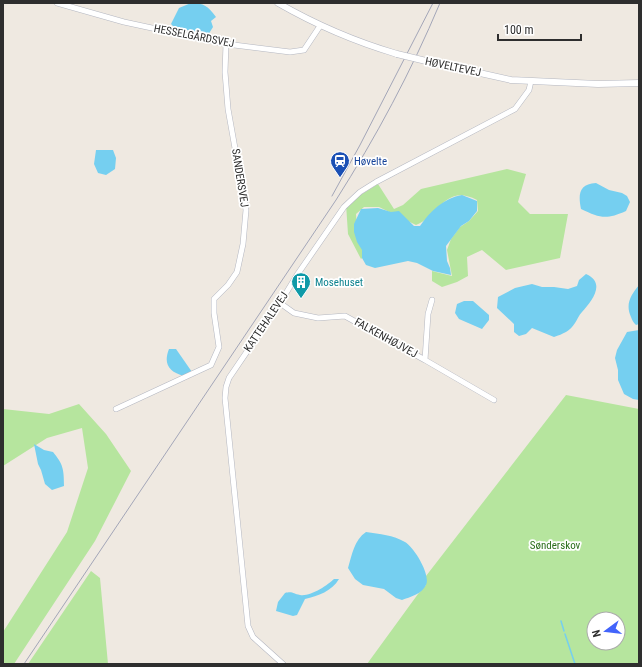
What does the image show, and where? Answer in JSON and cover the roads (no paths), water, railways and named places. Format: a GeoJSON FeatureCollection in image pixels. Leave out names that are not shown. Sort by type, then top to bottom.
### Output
{"type":"FeatureCollection","features":[{"type":"Feature","properties":{"kind":"street","name":"HESSELGÅRDSVEJ"},"geometry":{"type":"LineString","coordinates":[[58,3],[124,22],[226,44],[290,52],[304,50],[320,26]]}},
{"type":"Feature","properties":{"kind":"street","name":"HØVELTEVEJ"},"geometry":{"type":"LineString","coordinates":[[278,3],[320,26],[349,39],[397,54],[511,80],[598,84],[639,83]]}},
{"type":"Feature","properties":{"kind":"street","name":"SANDERSVEJ"},"geometry":{"type":"LineString","coordinates":[[116,409],[211,365],[219,347],[214,313],[214,299],[228,285],[237,272],[243,244],[246,210],[228,109],[225,72],[226,44]]}},
{"type":"Feature","properties":{"kind":"street","name":"KATTEHALEVEJ"},"geometry":{"type":"LineString","coordinates":[[283,664],[253,637],[248,626],[225,398],[229,378],[344,207],[360,192],[376,182],[515,109],[529,90],[531,81]]}},
{"type":"Feature","properties":{"kind":"street","name":"FALKENHØJVEJ"},"geometry":{"type":"LineString","coordinates":[[425,360],[428,314],[432,300]]}},
{"type":"Feature","properties":{"kind":"street","name":"FALKENHØJVEJ"},"geometry":{"type":"LineString","coordinates":[[280,303],[294,313],[318,318],[346,316],[494,400]]}},
{"type":"Feature","properties":{"kind":"water"},"geometry":{"type":"Polygon","coordinates":[[[191,3],[205,6],[211,10],[216,17],[211,21],[213,27],[208,35],[174,27],[171,24],[179,8],[191,3]]]}},
{"type":"Feature","properties":{"kind":"water"},"geometry":{"type":"Polygon","coordinates":[[[96,150],[113,150],[116,158],[115,169],[106,175],[98,173],[94,164],[96,150]]]}},
{"type":"Feature","properties":{"kind":"water"},"geometry":{"type":"Polygon","coordinates":[[[596,183],[609,190],[622,193],[627,196],[630,202],[626,211],[613,216],[603,217],[581,209],[581,191],[586,185],[596,183]]]}},
{"type":"Feature","properties":{"kind":"water"},"geometry":{"type":"Polygon","coordinates":[[[462,195],[477,201],[477,211],[469,221],[461,226],[446,246],[447,261],[451,275],[433,271],[417,263],[408,261],[375,268],[366,265],[362,258],[362,250],[357,242],[354,232],[354,224],[361,209],[378,208],[391,212],[399,211],[414,226],[420,226],[428,215],[443,202],[462,195]]]}},
{"type":"Feature","properties":{"kind":"water"},"geometry":{"type":"Polygon","coordinates":[[[586,274],[596,282],[593,298],[573,326],[566,332],[557,336],[554,337],[532,328],[526,334],[519,336],[514,332],[514,324],[497,308],[498,297],[515,288],[532,284],[542,287],[568,289],[577,286],[579,280],[586,274]]]}},
{"type":"Feature","properties":{"kind":"water"},"geometry":{"type":"Polygon","coordinates":[[[639,285],[639,324],[636,325],[629,312],[629,304],[631,296],[639,285]]]}},
{"type":"Feature","properties":{"kind":"water"},"geometry":{"type":"Polygon","coordinates":[[[464,301],[473,301],[489,315],[489,320],[482,329],[459,319],[455,313],[457,304],[464,301]]]}},
{"type":"Feature","properties":{"kind":"water"},"geometry":{"type":"Polygon","coordinates":[[[639,330],[639,400],[633,399],[624,394],[618,380],[618,370],[615,358],[617,350],[627,332],[639,330]]]}},
{"type":"Feature","properties":{"kind":"water"},"geometry":{"type":"Polygon","coordinates":[[[169,349],[176,349],[192,372],[184,376],[171,370],[167,363],[167,354],[169,349]]]}},
{"type":"Feature","properties":{"kind":"water"},"geometry":{"type":"Polygon","coordinates":[[[34,444],[44,450],[53,452],[56,456],[62,467],[64,486],[52,490],[45,484],[38,464],[34,444]]]}},
{"type":"Feature","properties":{"kind":"water"},"geometry":{"type":"Polygon","coordinates":[[[366,532],[391,536],[405,542],[413,549],[424,568],[426,575],[426,585],[422,591],[402,600],[396,598],[384,589],[363,585],[355,579],[348,568],[356,543],[366,532]]]}},
{"type":"Feature","properties":{"kind":"water"},"geometry":{"type":"Polygon","coordinates":[[[334,579],[339,579],[329,590],[320,595],[305,599],[297,615],[293,616],[276,611],[278,602],[285,593],[291,592],[300,595],[309,594],[328,584],[334,579]]]}},
{"type":"Feature","properties":{"kind":"waterway"},"geometry":{"type":"LineString","coordinates":[[561,621],[564,631]]}},
{"type":"Feature","properties":{"kind":"waterway"},"geometry":{"type":"LineString","coordinates":[[565,634],[575,664]]}},
{"type":"Feature","properties":{"kind":"tram line"},"geometry":{"type":"LineString","coordinates":[[332,196],[433,3]]}},
{"type":"Feature","properties":{"kind":"tram line"},"geometry":{"type":"LineString","coordinates":[[24,664],[336,200],[392,104],[429,29],[440,3]]}},
{"type":"Feature","properties":{"kind":"place","name":"Høvelte"},"geometry":{"type":"Point","coordinates":[340,178]}},
{"type":"Feature","properties":{"kind":"place","name":"Mosehuset"},"geometry":{"type":"Point","coordinates":[301,299]}},
{"type":"Feature","properties":{"kind":"park label","name":"Sønderskov"},"geometry":{"type":"Point","coordinates":[555,545]}}]}
